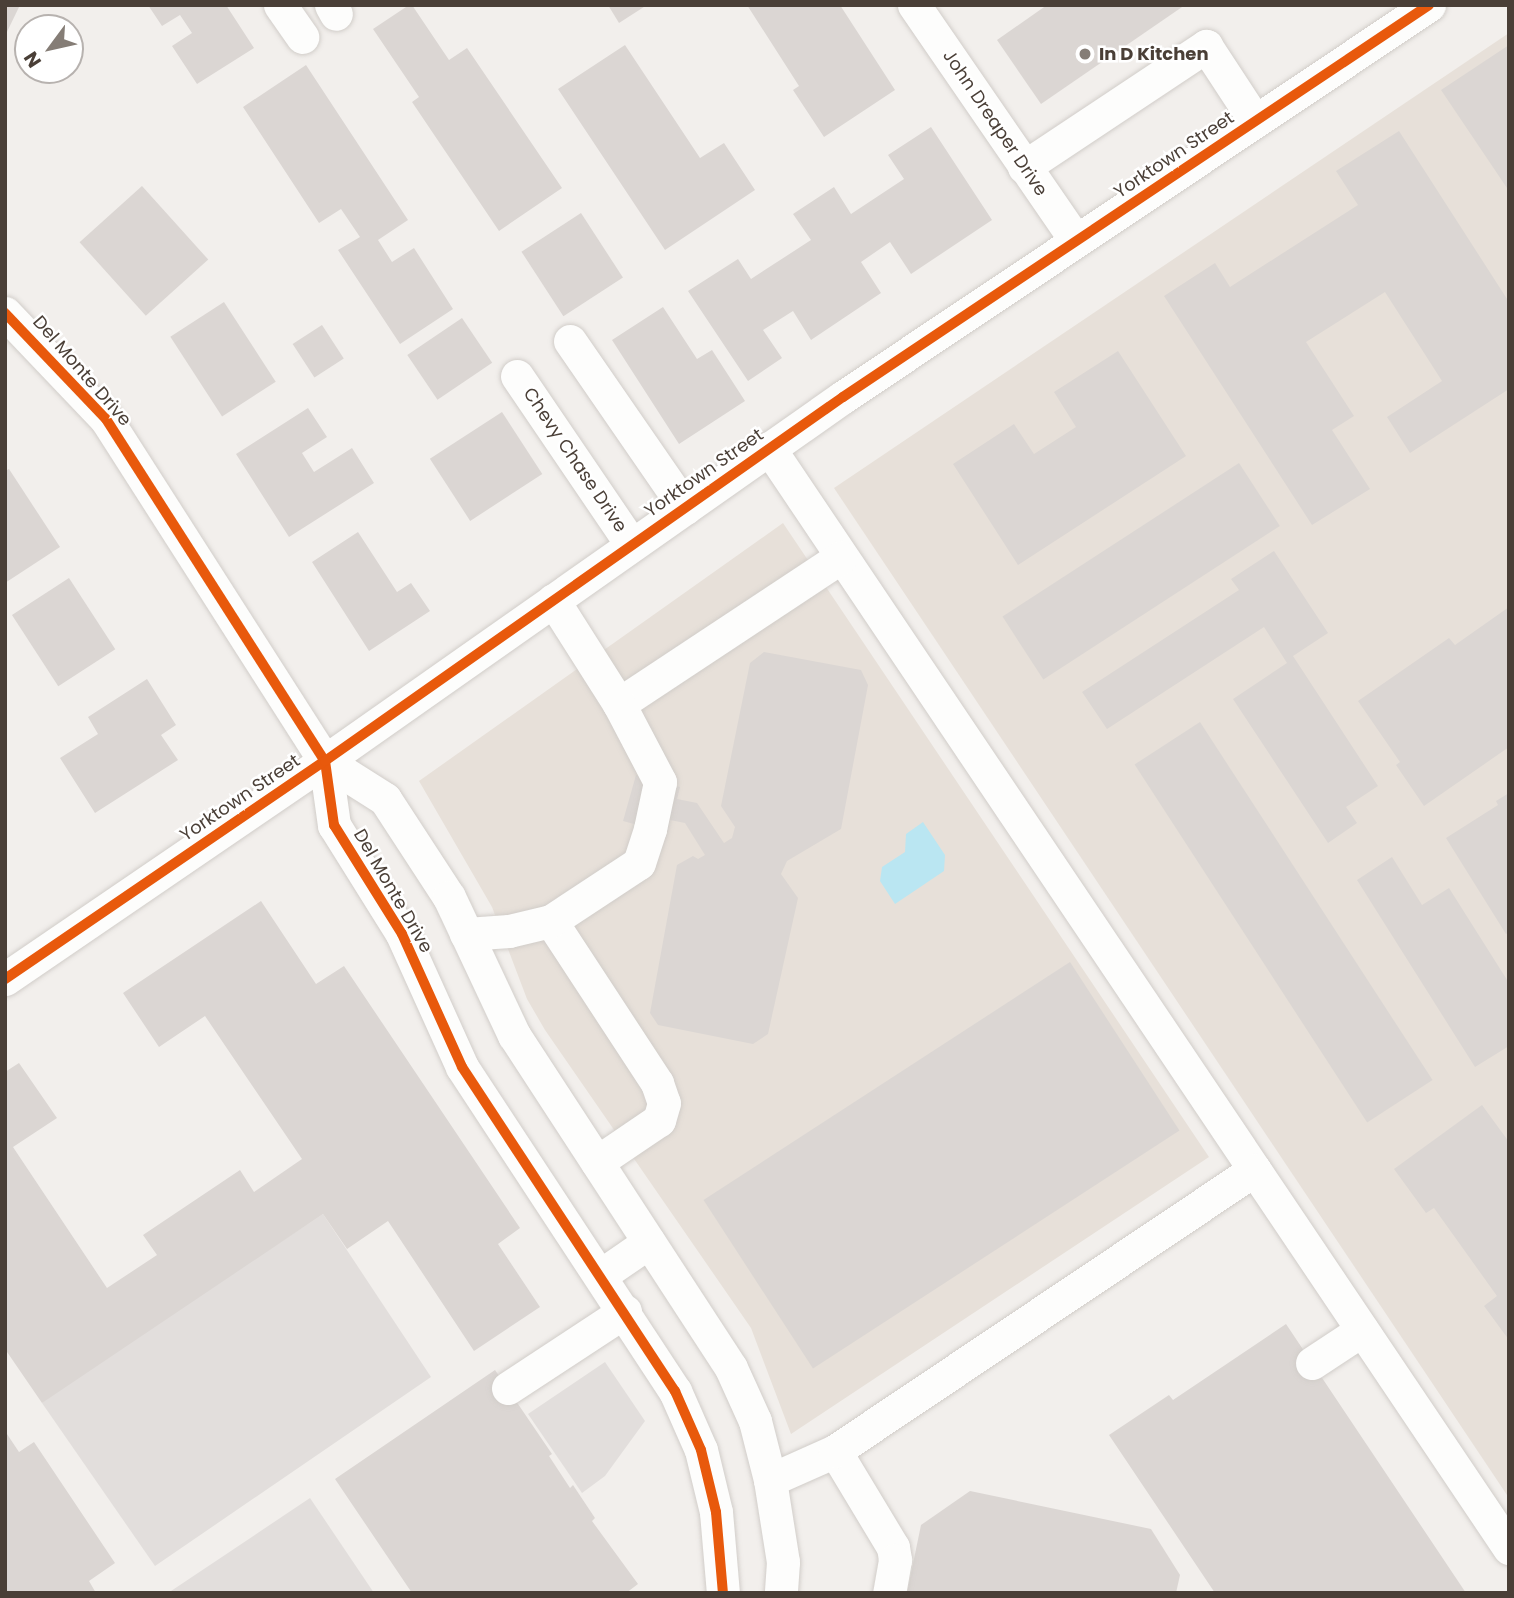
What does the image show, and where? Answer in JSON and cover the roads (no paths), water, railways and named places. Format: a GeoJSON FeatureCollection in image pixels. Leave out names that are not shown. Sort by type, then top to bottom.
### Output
{"type":"FeatureCollection","features":[{"type":"Feature","properties":{"kind":"street"},"geometry":{"type":"LineString","coordinates":[[281,5],[302,37]]}},
{"type":"Feature","properties":{"kind":"street","name":"John Dreaper Drive"},"geometry":{"type":"LineString","coordinates":[[914,5],[1076,241]]}},
{"type":"Feature","properties":{"kind":"street","name":"Yorktown Street"},"geometry":{"type":"LineString","coordinates":[[5,979],[325,761],[769,449],[1429,5]]}},
{"type":"Feature","properties":{"kind":"street"},"geometry":{"type":"LineString","coordinates":[[1024,167],[1206,46],[1255,121]]}},
{"type":"Feature","properties":{"kind":"street","name":"Del Monte Drive"},"geometry":{"type":"LineString","coordinates":[[5,313],[106,419],[325,761],[334,825],[402,934],[462,1067],[676,1391],[701,1450],[716,1512],[723,1593]]}},
{"type":"Feature","properties":{"kind":"street"},"geometry":{"type":"LineString","coordinates":[[570,341],[685,508]]}},
{"type":"Feature","properties":{"kind":"street","name":"Chevy Chase Drive"},"geometry":{"type":"LineString","coordinates":[[517,376],[632,545]]}},
{"type":"Feature","properties":{"kind":"street"},"geometry":{"type":"LineString","coordinates":[[769,449],[1509,1548]]}},
{"type":"Feature","properties":{"kind":"street"},"geometry":{"type":"LineString","coordinates":[[620,704],[841,557]]}},
{"type":"Feature","properties":{"kind":"street"},"geometry":{"type":"LineString","coordinates":[[466,934],[509,931],[551,921],[639,863],[650,829],[660,782],[620,704],[552,600]]}},
{"type":"Feature","properties":{"kind":"street","name":"Del Monte Drive"},"geometry":{"type":"LineString","coordinates":[[325,761],[385,799],[449,897],[514,1035],[731,1368],[755,1421],[770,1480],[783,1562],[781,1593]]}},
{"type":"Feature","properties":{"kind":"street"},"geometry":{"type":"LineString","coordinates":[[551,921],[657,1083],[664,1103],[659,1120],[597,1162]]}},
{"type":"Feature","properties":{"kind":"street"},"geometry":{"type":"LineString","coordinates":[[770,1480],[835,1451],[1254,1170]]}},
{"type":"Feature","properties":{"kind":"street"},"geometry":{"type":"LineString","coordinates":[[601,1276],[649,1242]]}},
{"type":"Feature","properties":{"kind":"street"},"geometry":{"type":"LineString","coordinates":[[508,1388],[625,1311]]}},
{"type":"Feature","properties":{"kind":"street"},"geometry":{"type":"LineString","coordinates":[[1312,1363],[1362,1330]]}},
{"type":"Feature","properties":{"kind":"street"},"geometry":{"type":"LineString","coordinates":[[835,1451],[893,1547],[895,1560],[889,1593]]}},
{"type":"Feature","properties":{"kind":"water"},"geometry":{"type":"Polygon","coordinates":[[[923,822],[945,855],[944,871],[895,904],[880,881],[882,867],[905,852],[906,834],[923,822]]]}},
{"type":"Feature","properties":{"kind":"place","name":"In D Kitchen"},"geometry":{"type":"Point","coordinates":[1085,54]}}]}
